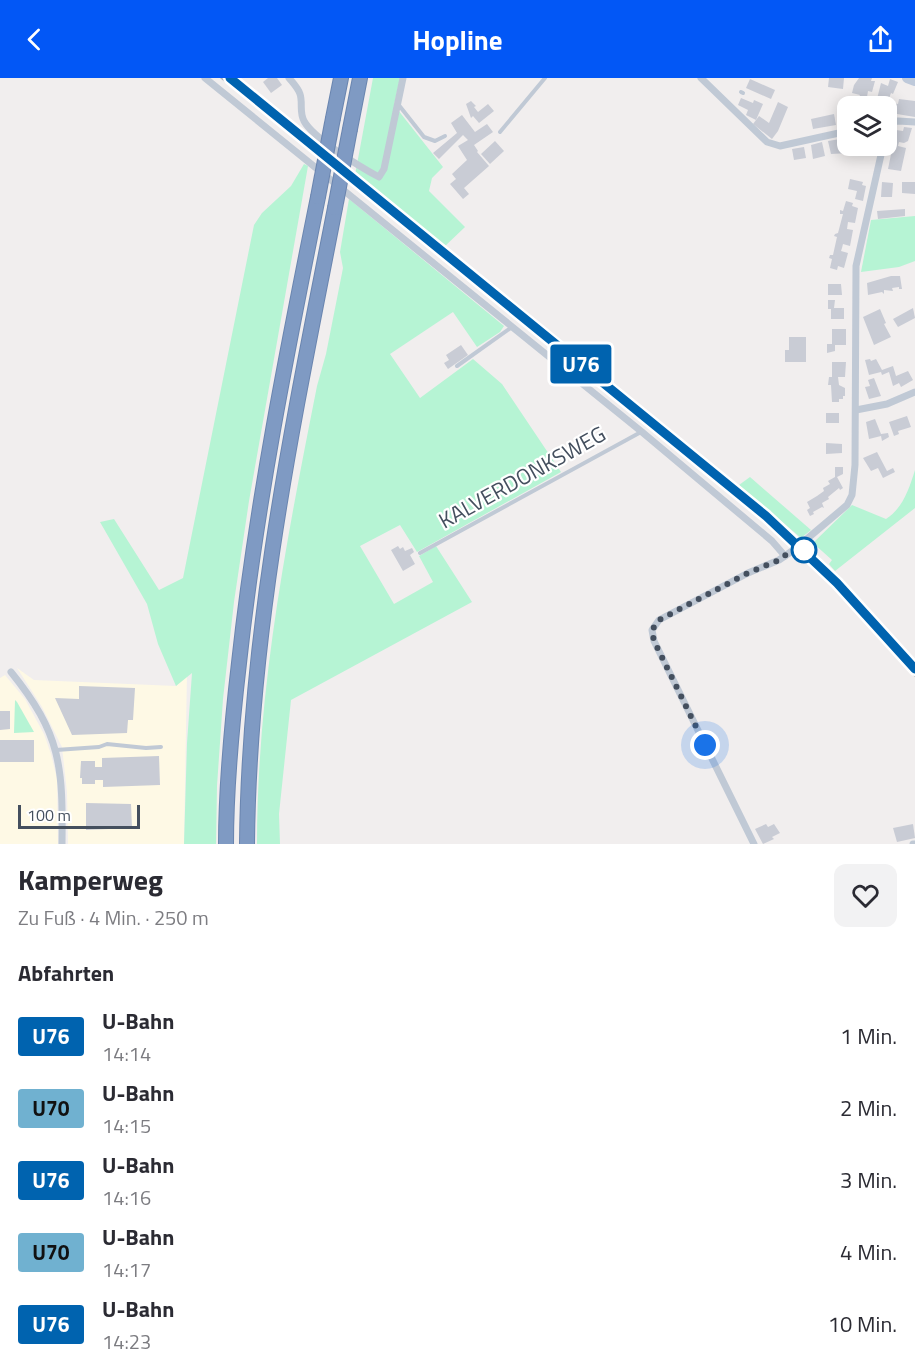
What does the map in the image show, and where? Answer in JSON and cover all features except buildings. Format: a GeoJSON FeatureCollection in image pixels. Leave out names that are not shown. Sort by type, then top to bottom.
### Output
{"type":"FeatureCollection","features":[{"type":"Feature","properties":{"kind":"highway"},"geometry":{"type":"LineString","coordinates":[[226,844],[234,705],[260,500],[279,391],[341,78]]}},
{"type":"Feature","properties":{"kind":"highway"},"geometry":{"type":"LineString","coordinates":[[247,844],[253,706],[281,491],[360,78]]}},
{"type":"Feature","properties":{"kind":"main road"},"geometry":{"type":"LineString","coordinates":[[907,78],[915,81]]}},
{"type":"Feature","properties":{"kind":"street","name":"KALVERDONKSWEG"},"geometry":{"type":"LineString","coordinates":[[205,78],[642,432],[772,541],[785,556]]}},
{"type":"Feature","properties":{"kind":"street"},"geometry":{"type":"LineString","coordinates":[[289,78],[300,94],[301,112],[306,124],[361,168],[379,177],[384,169],[403,78]]}},
{"type":"Feature","properties":{"kind":"street"},"geometry":{"type":"LineString","coordinates":[[700,78],[772,145],[780,146],[837,133]]}},
{"type":"Feature","properties":{"kind":"street"},"geometry":{"type":"LineString","coordinates":[[897,123],[915,122]]}},
{"type":"Feature","properties":{"kind":"street"},"geometry":{"type":"LineString","coordinates":[[754,844],[654,641],[652,630],[659,620],[785,556],[850,500],[854,484],[856,410],[856,266],[881,156]]}},
{"type":"Feature","properties":{"kind":"street"},"geometry":{"type":"LineString","coordinates":[[856,410],[887,404],[915,392]]}},
{"type":"Feature","properties":{"kind":"street"},"geometry":{"type":"LineString","coordinates":[[11,672],[43,718],[56,750],[63,795],[62,844]]}},
{"type":"Feature","properties":{"kind":"lane"},"geometry":{"type":"LineString","coordinates":[[500,132],[545,78]]}},
{"type":"Feature","properties":{"kind":"lane"},"geometry":{"type":"LineString","coordinates":[[398,104],[424,137],[435,141],[445,136]]}},
{"type":"Feature","properties":{"kind":"lane"},"geometry":{"type":"LineString","coordinates":[[457,366],[512,327]]}},
{"type":"Feature","properties":{"kind":"lane","name":"KALVERDONKSWEG"},"geometry":{"type":"LineString","coordinates":[[420,553],[642,432]]}},
{"type":"Feature","properties":{"kind":"lane"},"geometry":{"type":"LineString","coordinates":[[56,750],[99,747],[107,744],[160,747]]}},
{"type":"Feature","properties":{"kind":"shaded area"},"geometry":{"type":"Polygon","coordinates":[[[17,668],[34,680],[176,686],[187,673],[184,844],[68,844],[67,792],[62,747],[42,707],[17,668]]]}},
{"type":"Feature","properties":{"kind":"shaded area"},"geometry":{"type":"Polygon","coordinates":[[[5,675],[25,699],[44,734],[51,754],[57,779],[58,844],[0,844],[0,678],[5,675]]]}},
{"type":"Feature","properties":{"kind":"green space"},"geometry":{"type":"Polygon","coordinates":[[[373,78],[400,78],[394,105],[443,167],[432,178],[429,191],[465,227],[444,247],[355,175],[373,78]]]}},
{"type":"Feature","properties":{"kind":"green space"},"geometry":{"type":"Polygon","coordinates":[[[304,164],[308,166],[249,501],[234,602],[223,699],[216,844],[184,844],[192,673],[176,686],[158,644],[147,604],[100,522],[114,519],[159,590],[183,578],[254,225],[262,213],[291,186],[304,164]]]}},
{"type":"Feature","properties":{"kind":"green space"},"geometry":{"type":"Polygon","coordinates":[[[349,199],[504,326],[500,332],[477,347],[453,312],[390,354],[420,398],[473,359],[502,384],[561,472],[417,552],[400,525],[360,546],[394,604],[433,582],[419,556],[436,546],[472,602],[291,700],[279,814],[280,844],[257,844],[262,728],[276,614],[317,386],[326,354],[343,268],[340,252],[349,199]]]}},
{"type":"Feature","properties":{"kind":"green space"},"geometry":{"type":"Polygon","coordinates":[[[915,216],[915,261],[899,267],[861,272],[871,220],[915,216]]]}},
{"type":"Feature","properties":{"kind":"green space"},"geometry":{"type":"Polygon","coordinates":[[[915,470],[915,508],[835,571],[829,564],[832,560],[813,543],[852,505],[886,519],[892,515],[908,491],[915,470]]]}},
{"type":"Feature","properties":{"kind":"green space"},"geometry":{"type":"Polygon","coordinates":[[[750,477],[811,530],[801,538],[739,485],[750,477]]]}},
{"type":"Feature","properties":{"kind":"green space"},"geometry":{"type":"Polygon","coordinates":[[[15,700],[17,702],[34,732],[14,733],[15,700]]]}},
{"type":"Feature","properties":{"kind":"tram line"},"geometry":{"type":"LineString","coordinates":[[221,78],[763,519],[834,586],[915,676]]}},
{"type":"Feature","properties":{"kind":"metro line","name":"U76"},"geometry":{"type":"LineString","coordinates":[[230,78],[766,516],[837,583],[915,669]]}},
{"type":"Feature","properties":{"kind":"route"},"geometry":{"type":"LineString","coordinates":[[705,745],[654,641],[652,630],[655,624],[748,573],[779,560],[799,545],[804,550]]}}]}
